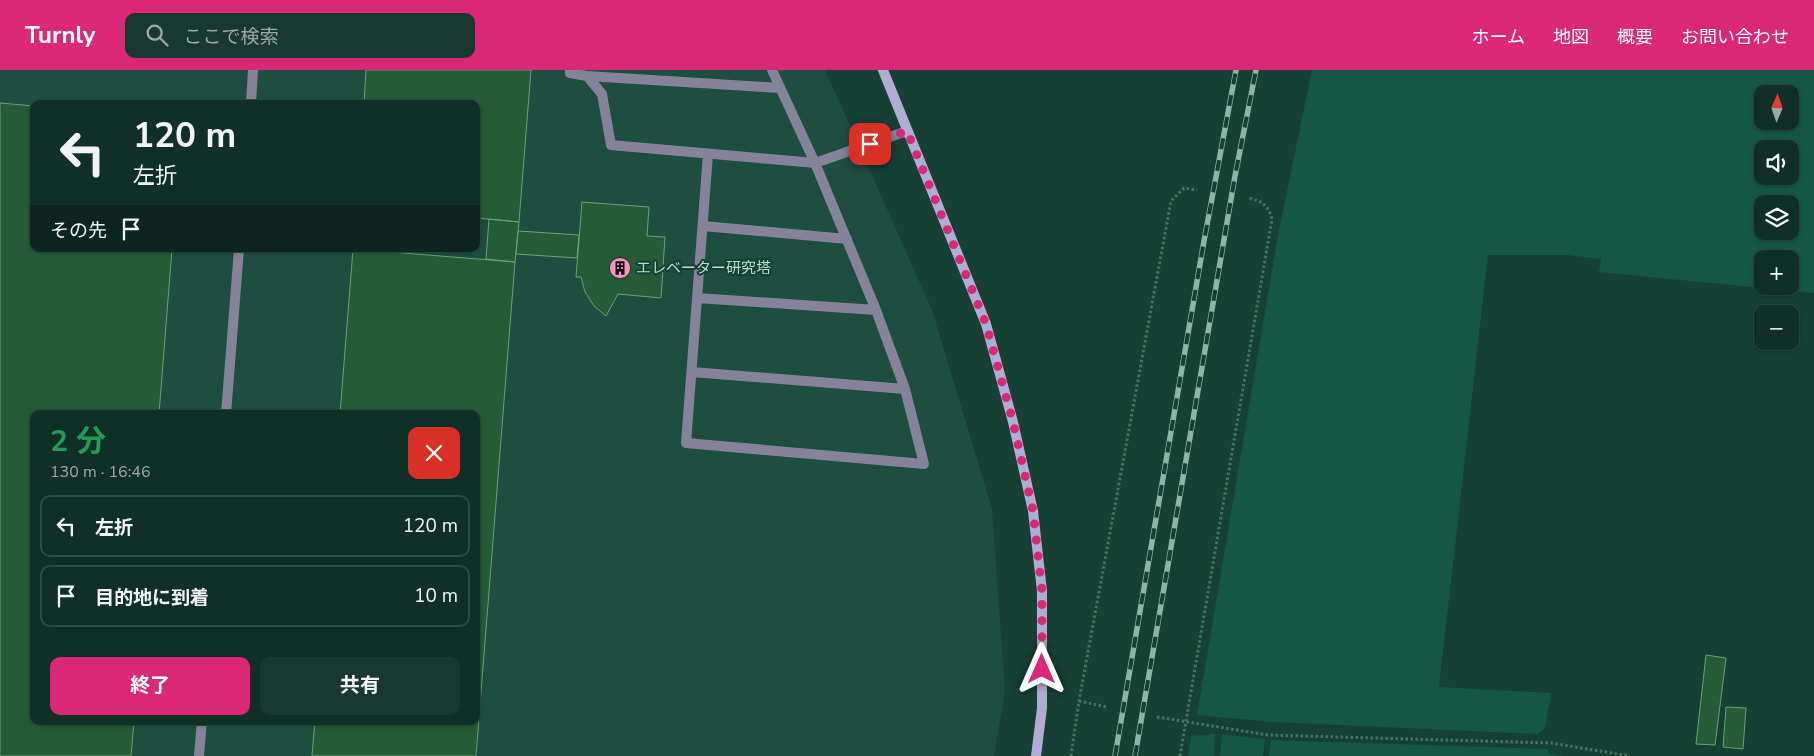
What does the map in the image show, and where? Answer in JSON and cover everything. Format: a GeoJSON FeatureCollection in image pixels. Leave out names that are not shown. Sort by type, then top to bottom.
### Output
{"type":"FeatureCollection","features":[{"type":"Feature","properties":{"kind":"street"},"geometry":{"type":"LineString","coordinates":[[883,70],[986,324],[1013,422],[1033,511],[1042,591],[1042,708],[1036,756]]}},
{"type":"Feature","properties":{"kind":"lane"},"geometry":{"type":"LineString","coordinates":[[251,100],[254,70]]}},
{"type":"Feature","properties":{"kind":"lane"},"geometry":{"type":"LineString","coordinates":[[570,70],[570,73],[586,76],[780,88]]}},
{"type":"Feature","properties":{"kind":"lane"},"geometry":{"type":"LineString","coordinates":[[708,154],[686,443],[924,464],[905,389],[876,310],[815,163],[772,70]]}},
{"type":"Feature","properties":{"kind":"lane"},"geometry":{"type":"LineString","coordinates":[[586,76],[602,94],[611,145],[815,163],[907,131]]}},
{"type":"Feature","properties":{"kind":"lane"},"geometry":{"type":"LineString","coordinates":[[703,226],[847,239]]}},
{"type":"Feature","properties":{"kind":"lane"},"geometry":{"type":"LineString","coordinates":[[226,410],[239,252]]}},
{"type":"Feature","properties":{"kind":"lane"},"geometry":{"type":"LineString","coordinates":[[697,298],[876,310]]}},
{"type":"Feature","properties":{"kind":"lane"},"geometry":{"type":"LineString","coordinates":[[692,372],[905,389]]}},
{"type":"Feature","properties":{"kind":"lane"},"geometry":{"type":"LineString","coordinates":[[199,756],[202,725]]}},
{"type":"Feature","properties":{"kind":"path"},"geometry":{"type":"LineString","coordinates":[[1072,756],[1079,701],[1171,201],[1184,188],[1197,190]]}},
{"type":"Feature","properties":{"kind":"path"},"geometry":{"type":"LineString","coordinates":[[1180,756],[1272,219],[1269,208],[1260,200],[1248,198]]}},
{"type":"Feature","properties":{"kind":"path"},"geometry":{"type":"LineString","coordinates":[[1079,701],[1107,707]]}},
{"type":"Feature","properties":{"kind":"path"},"geometry":{"type":"LineString","coordinates":[[1157,717],[1268,735],[1551,743],[1630,756]]}},
{"type":"Feature","properties":{"kind":"shaded area"},"geometry":{"type":"Polygon","coordinates":[[[0,70],[825,70],[932,310],[992,509],[1005,692],[994,756],[0,756],[0,70]]]}},
{"type":"Feature","properties":{"kind":"shaded area"},"geometry":{"type":"Polygon","coordinates":[[[1312,70],[1814,70],[1814,293],[1799,292],[1799,250],[1754,250],[1754,287],[1599,272],[1601,259],[1567,255],[1488,255],[1439,687],[1551,693],[1545,728],[1538,734],[1272,722],[1197,715],[1278,235],[1312,70]]]}},
{"type":"Feature","properties":{"kind":"shaded area"},"geometry":{"type":"Polygon","coordinates":[[[1215,734],[1214,756],[1188,756],[1191,736],[1215,734]]]}},
{"type":"Feature","properties":{"kind":"shaded area"},"geometry":{"type":"Polygon","coordinates":[[[1222,734],[1265,739],[1263,756],[1220,756],[1222,734]]]}},
{"type":"Feature","properties":{"kind":"shaded area"},"geometry":{"type":"Polygon","coordinates":[[[1271,740],[1548,749],[1549,754],[1563,756],[1269,756],[1271,740]]]}},
{"type":"Feature","properties":{"kind":"building"},"geometry":{"type":"Polygon","coordinates":[[[366,70],[531,70],[519,222],[480,218],[480,100],[364,100],[366,70]]]}},
{"type":"Feature","properties":{"kind":"building"},"geometry":{"type":"Polygon","coordinates":[[[0,103],[30,106],[30,252],[172,252],[159,410],[30,410],[30,725],[134,725],[131,756],[0,756],[0,103]]]}},
{"type":"Feature","properties":{"kind":"building","name":"エレベーター研究塔"},"geometry":{"type":"Polygon","coordinates":[[[582,202],[649,207],[647,236],[665,237],[661,298],[618,294],[606,316],[594,306],[585,292],[581,277],[576,277],[582,202]]]}},
{"type":"Feature","properties":{"kind":"building"},"geometry":{"type":"Polygon","coordinates":[[[489,219],[519,222],[515,262],[486,259],[489,219]]]}},
{"type":"Feature","properties":{"kind":"building"},"geometry":{"type":"Polygon","coordinates":[[[518,231],[579,235],[577,258],[516,254],[518,231]]]}},
{"type":"Feature","properties":{"kind":"building"},"geometry":{"type":"Polygon","coordinates":[[[353,252],[390,252],[515,262],[480,705],[480,410],[340,410],[353,252]]]}},
{"type":"Feature","properties":{"kind":"building"},"geometry":{"type":"Polygon","coordinates":[[[1706,655],[1726,658],[1715,745],[1696,744],[1706,655]]]}},
{"type":"Feature","properties":{"kind":"building"},"geometry":{"type":"Polygon","coordinates":[[[1726,707],[1746,708],[1743,749],[1723,747],[1726,707]]]}},
{"type":"Feature","properties":{"kind":"building"},"geometry":{"type":"Polygon","coordinates":[[[315,725],[478,725],[476,756],[312,756],[315,725]]]}},
{"type":"Feature","properties":{"kind":"railway"},"geometry":{"type":"LineString","coordinates":[[1115,756],[1204,241],[1236,70]]}},
{"type":"Feature","properties":{"kind":"railway"},"geometry":{"type":"LineString","coordinates":[[1135,756],[1235,176],[1256,70]]}},
{"type":"Feature","properties":{"kind":"place","name":"エレベーター研究塔"},"geometry":{"type":"Point","coordinates":[620,268]}},
{"type":"Feature","properties":{"kind":"route"},"geometry":{"type":"LineString","coordinates":[[870,144],[907,131],[986,324],[1013,422],[1033,511],[1042,591],[1042,669]]}}]}
